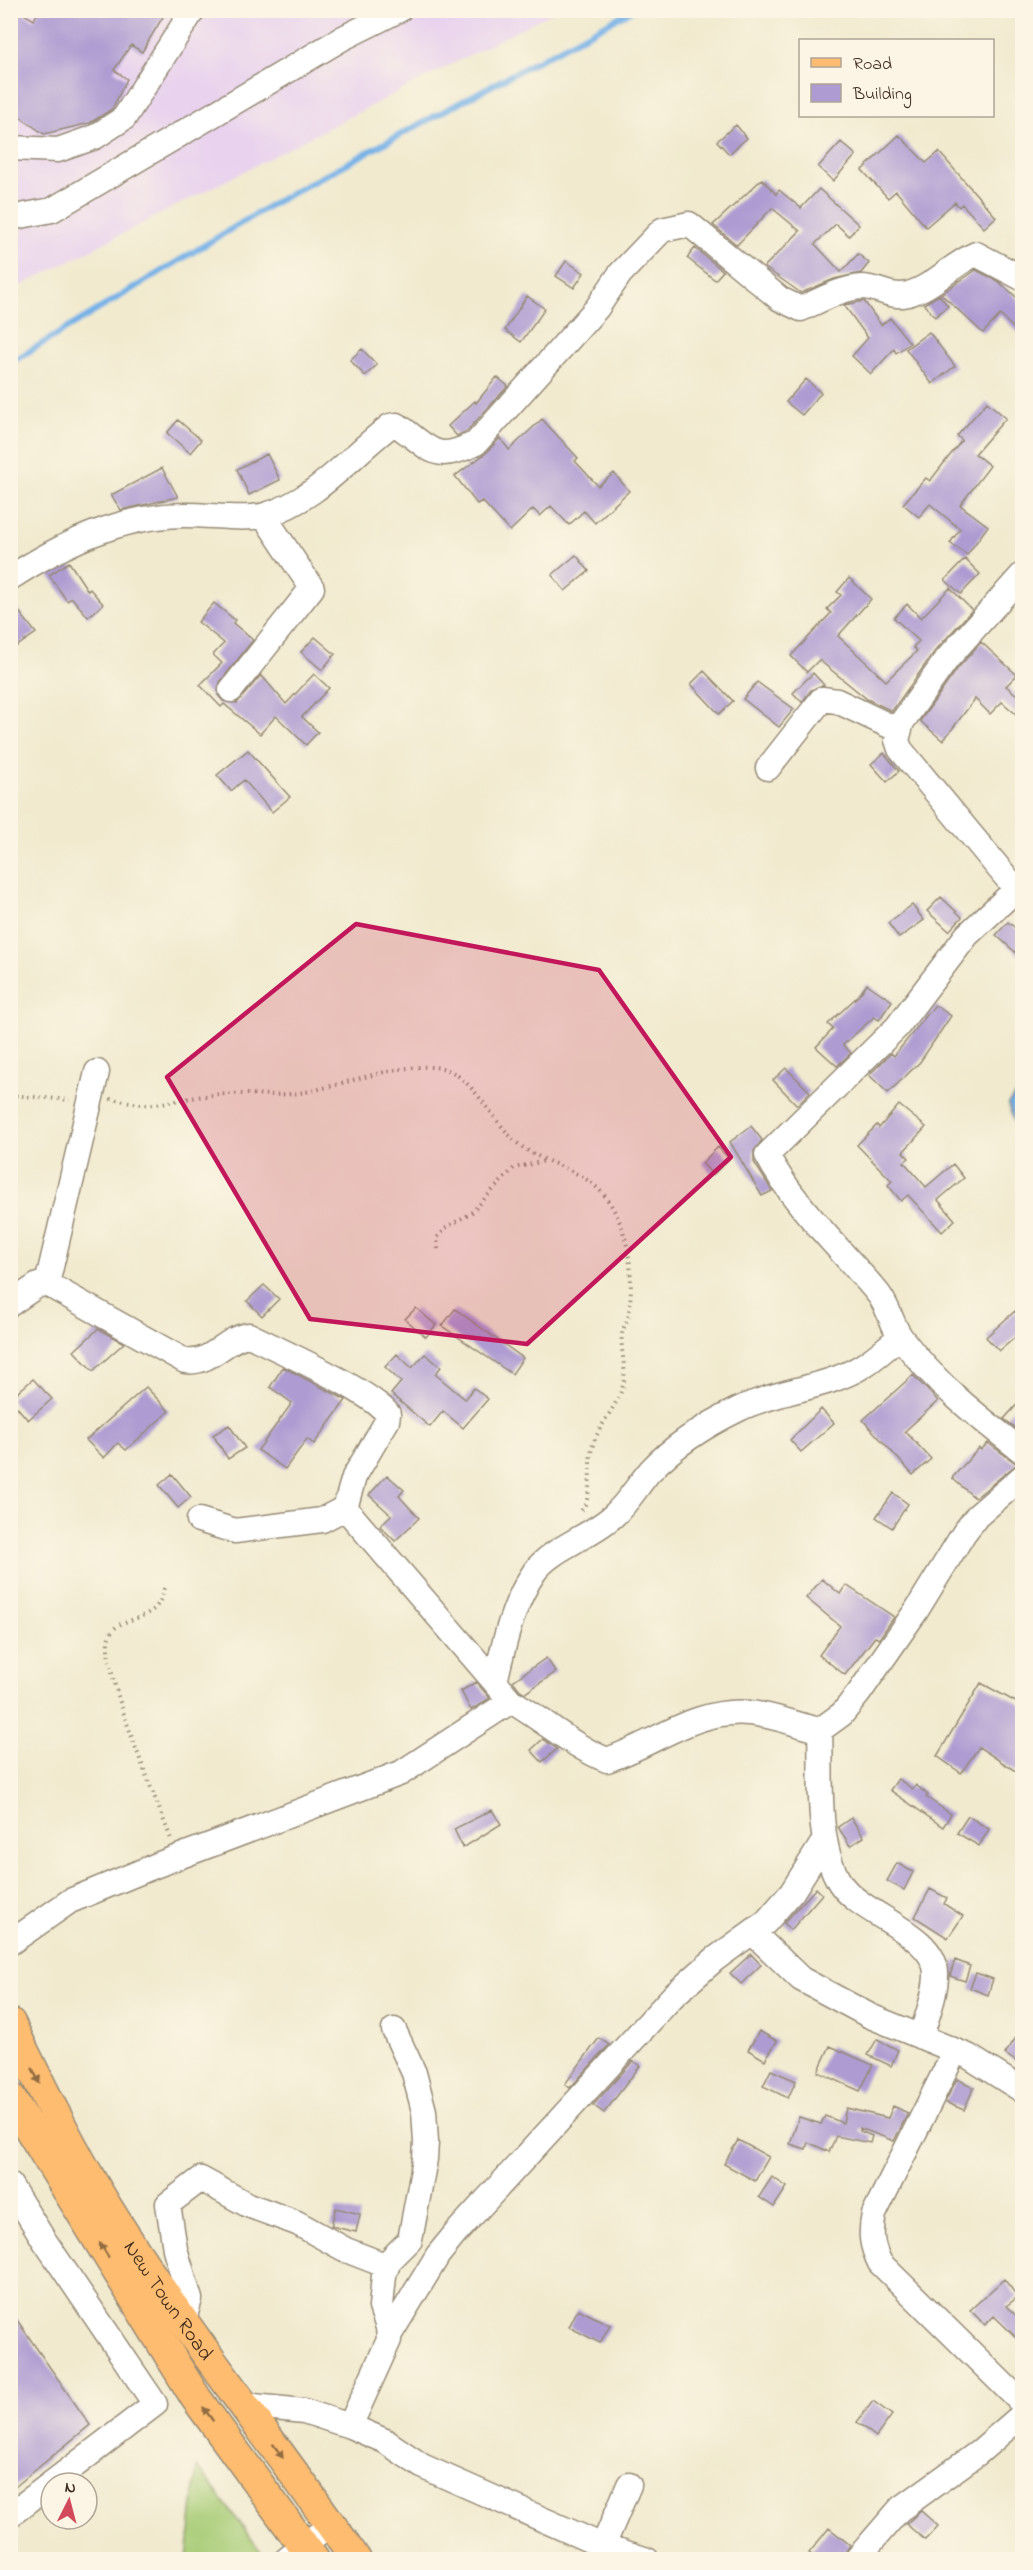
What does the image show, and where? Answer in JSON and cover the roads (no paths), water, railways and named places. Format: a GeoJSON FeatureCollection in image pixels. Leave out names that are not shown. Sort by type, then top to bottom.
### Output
{"type":"FeatureCollection","features":[{"type":"Feature","properties":{"kind":"main road","name":"New Town Road"},"geometry":{"type":"LineString","coordinates":[[10,2024],[53,2113],[106,2205],[184,2319],[331,2524],[349,2557]]}},
{"type":"Feature","properties":{"kind":"main road","name":"New Town Road"},"geometry":{"type":"LineString","coordinates":[[10,2097],[196,2398],[302,2555]]}},
{"type":"Feature","properties":{"kind":"street"},"geometry":{"type":"LineString","coordinates":[[10,148],[58,150],[95,137],[124,118],[193,10]]}},
{"type":"Feature","properties":{"kind":"street"},"geometry":{"type":"LineString","coordinates":[[10,218],[52,210],[390,12]]}},
{"type":"Feature","properties":{"kind":"street"},"geometry":{"type":"LineString","coordinates":[[10,578],[46,554],[102,529],[156,516],[264,516],[290,505],[319,487],[390,426],[397,425],[432,450],[445,454],[454,454],[476,443],[597,308],[620,274],[662,230],[689,224],[780,299],[801,309],[840,292],[861,287],[897,296],[909,294],[976,254],[1023,278]]}},
{"type":"Feature","properties":{"kind":"street"},"geometry":{"type":"LineString","coordinates":[[231,690],[312,588],[264,516]]}},
{"type":"Feature","properties":{"kind":"street"},"geometry":{"type":"LineString","coordinates":[[1023,575],[947,659],[898,730],[900,749],[1019,886],[967,935],[897,1027],[767,1155],[780,1180],[879,1294],[900,1337],[921,1364],[956,1399],[1023,1451]]}},
{"type":"Feature","properties":{"kind":"street"},"geometry":{"type":"LineString","coordinates":[[768,768],[822,699],[837,701],[898,730]]}},
{"type":"Feature","properties":{"kind":"street"},"geometry":{"type":"LineString","coordinates":[[47,1284],[97,1072]]}},
{"type":"Feature","properties":{"kind":"street"},"geometry":{"type":"LineString","coordinates":[[10,1305],[38,1285],[47,1284],[185,1361],[193,1362],[209,1358],[237,1336],[249,1335],[355,1390],[388,1414],[387,1421],[354,1477],[345,1508],[322,1520],[235,1531],[199,1520]]}},
{"type":"Feature","properties":{"kind":"street"},"geometry":{"type":"LineString","coordinates":[[495,1682],[513,1612],[524,1589],[543,1560],[591,1533],[612,1517],[630,1499],[649,1472],[692,1437],[763,1398],[844,1375],[864,1366],[900,1337]]}},
{"type":"Feature","properties":{"kind":"street"},"geometry":{"type":"LineString","coordinates":[[820,1730],[842,1714],[859,1693],[977,1516],[1023,1477]]}},
{"type":"Feature","properties":{"kind":"street"},"geometry":{"type":"LineString","coordinates":[[345,1508],[512,1701],[542,1719],[583,1750],[607,1760],[632,1752],[686,1723],[704,1716],[725,1713],[748,1712],[820,1730]]}},
{"type":"Feature","properties":{"kind":"street"},"geometry":{"type":"LineString","coordinates":[[10,1943],[70,1901],[178,1857],[401,1773],[512,1701]]}},
{"type":"Feature","properties":{"kind":"street"},"geometry":{"type":"LineString","coordinates":[[820,1730],[824,1841],[840,1884],[872,1913],[926,1948],[933,1960],[936,1975],[921,2037]]}},
{"type":"Feature","properties":{"kind":"street"},"geometry":{"type":"LineString","coordinates":[[350,2426],[390,2334],[438,2255],[673,1996],[709,1964],[766,1922],[792,1892],[824,1841]]}},
{"type":"Feature","properties":{"kind":"street"},"geometry":{"type":"LineString","coordinates":[[753,1933],[801,1979],[870,2016],[990,2068],[1023,2090]]}},
{"type":"Feature","properties":{"kind":"street"},"geometry":{"type":"LineString","coordinates":[[390,2334],[381,2307],[387,2266],[410,2240],[422,2180],[426,2142],[424,2111],[414,2073],[394,2030]]}},
{"type":"Feature","properties":{"kind":"street"},"geometry":{"type":"LineString","coordinates":[[955,2052],[874,2214],[870,2230],[872,2247],[880,2263],[1023,2403]]}},
{"type":"Feature","properties":{"kind":"street"},"geometry":{"type":"LineString","coordinates":[[184,2319],[190,2299],[175,2249],[168,2204],[201,2179],[248,2205],[297,2223],[346,2250],[387,2266]]}},
{"type":"Feature","properties":{"kind":"street"},"geometry":{"type":"LineString","coordinates":[[10,2184],[44,2240],[155,2404],[10,2515]]}},
{"type":"Feature","properties":{"kind":"street"},"geometry":{"type":"LineString","coordinates":[[245,2405],[304,2411],[350,2426],[385,2441],[422,2466],[603,2546],[647,2559]]}},
{"type":"Feature","properties":{"kind":"street"},"geometry":{"type":"LineString","coordinates":[[856,2559],[899,2510],[978,2453],[1023,2415]]}},
{"type":"Feature","properties":{"kind":"street"},"geometry":{"type":"LineString","coordinates":[[603,2546],[629,2485]]}},
{"type":"Feature","properties":{"kind":"street"},"geometry":{"type":"LineString","coordinates":[[302,2555],[331,2524]]}},
{"type":"Feature","properties":{"kind":"water"},"geometry":{"type":"Polygon","coordinates":[[[1022,1086],[1022,1147],[1008,1104],[1022,1086]]]}},
{"type":"Feature","properties":{"kind":"waterway"},"geometry":{"type":"LineString","coordinates":[[10,363],[279,200],[632,10]]}}]}
